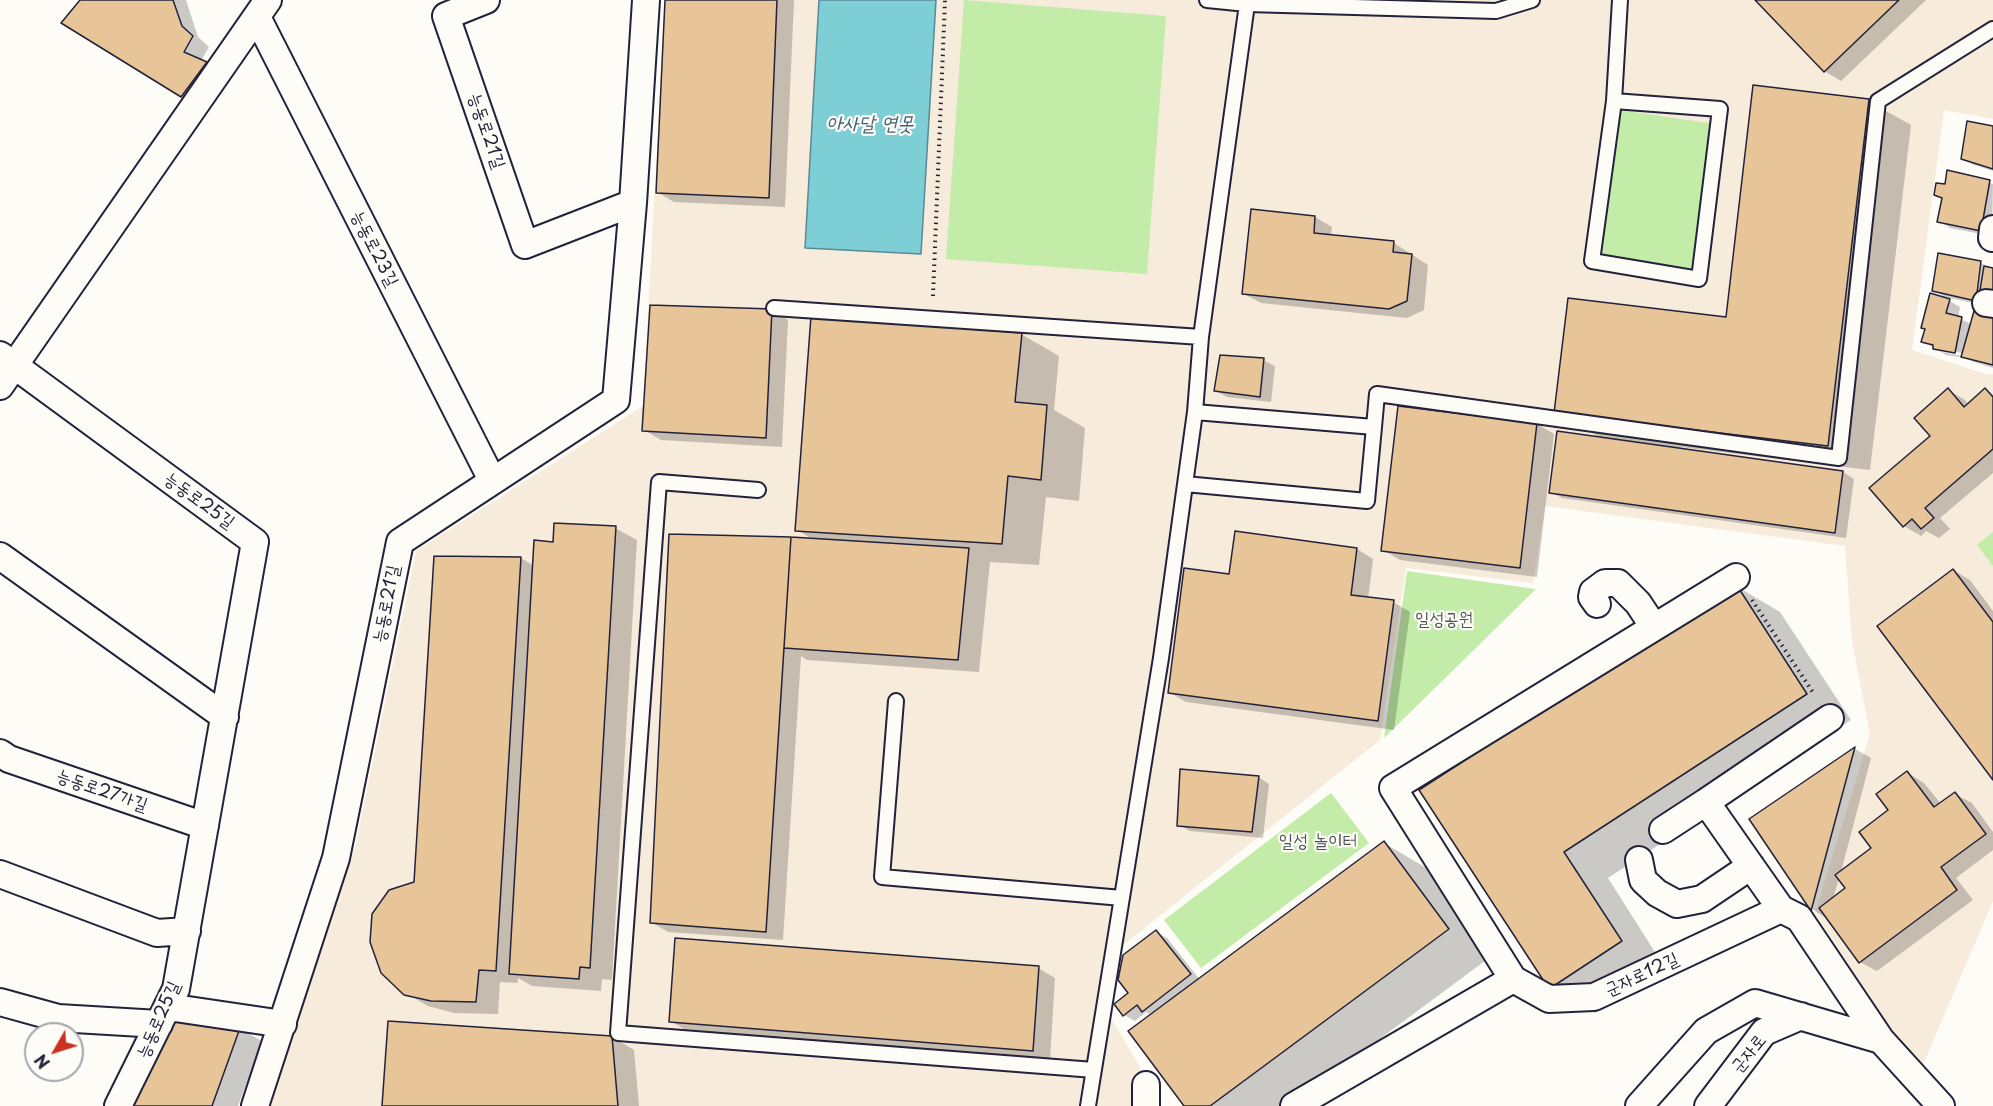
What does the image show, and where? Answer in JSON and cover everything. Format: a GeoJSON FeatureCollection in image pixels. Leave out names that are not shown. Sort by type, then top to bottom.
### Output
{"type":"FeatureCollection","features":[{"type":"Feature","properties":{"kind":"street","name":"능동로21길"},"geometry":{"type":"LineString","coordinates":[[486,0],[446,16],[525,245],[633,203]]}},
{"type":"Feature","properties":{"kind":"street","name":"능동로21길"},"geometry":{"type":"LineString","coordinates":[[255,1106],[336,858],[400,542],[616,400],[633,203],[646,0]]}},
{"type":"Feature","properties":{"kind":"street","name":"능동로23길"},"geometry":{"type":"LineString","coordinates":[[5,369],[262,9],[492,480]]}},
{"type":"Feature","properties":{"kind":"street","name":"능동로25길"},"geometry":{"type":"LineString","coordinates":[[5,369],[255,542],[176,989],[118,1106]]}},
{"type":"Feature","properties":{"kind":"street"},"geometry":{"type":"LineString","coordinates":[[0,556],[225,717]]}},
{"type":"Feature","properties":{"kind":"street"},"geometry":{"type":"LineString","coordinates":[[1294,1106],[1514,979],[1393,788],[1736,577]]}},
{"type":"Feature","properties":{"kind":"street"},"geometry":{"type":"LineString","coordinates":[[1597,604],[1592,597],[1593,592],[1605,583],[1618,583],[1638,603],[1654,627]]}},
{"type":"Feature","properties":{"kind":"street"},"geometry":{"type":"LineString","coordinates":[[1663,830],[1830,718]]}},
{"type":"Feature","properties":{"kind":"street","name":"능동로27가길"},"geometry":{"type":"LineString","coordinates":[[3,763],[205,826]]}},
{"type":"Feature","properties":{"kind":"street"},"geometry":{"type":"LineString","coordinates":[[1706,802],[1781,909],[1798,918],[1881,1040],[1941,1106]]}},
{"type":"Feature","properties":{"kind":"street"},"geometry":{"type":"LineString","coordinates":[[1639,860],[1642,880],[1657,893],[1677,904],[1702,899],[1751,866]]}},
{"type":"Feature","properties":{"kind":"street"},"geometry":{"type":"LineString","coordinates":[[0,874],[157,933],[187,931]]}},
{"type":"Feature","properties":{"kind":"street","name":"군자로12길"},"geometry":{"type":"LineString","coordinates":[[1514,979],[1549,999],[1594,997],[1781,909]]}},
{"type":"Feature","properties":{"kind":"street"},"geometry":{"type":"LineString","coordinates":[[0,1002],[58,1018],[163,1015],[283,1024]]}},
{"type":"Feature","properties":{"kind":"street"},"geometry":{"type":"LineString","coordinates":[[1645,1099],[1706,1031],[1755,1003],[1881,1040]]}},
{"type":"Feature","properties":{"kind":"street","name":"군자로"},"geometry":{"type":"LineString","coordinates":[[1708,1106],[1764,1032],[1801,1016]]}},
{"type":"Feature","properties":{"kind":"lane"},"geometry":{"type":"LineString","coordinates":[[1207,0],[1246,4],[1496,11],[1532,0]]}},
{"type":"Feature","properties":{"kind":"lane"},"geometry":{"type":"LineString","coordinates":[[1614,101],[1720,109],[1700,279],[1592,261],[1614,101],[1620,0]]}},
{"type":"Feature","properties":{"kind":"lane"},"geometry":{"type":"LineString","coordinates":[[1088,1106],[1161,658],[1195,412],[1202,337],[1246,4]]}},
{"type":"Feature","properties":{"kind":"lane"},"geometry":{"type":"LineString","coordinates":[[1185,483],[1368,501],[1377,394],[1839,458],[1878,101],[1993,29]]}},
{"type":"Feature","properties":{"kind":"lane"},"geometry":{"type":"LineString","coordinates":[[774,308],[1202,337]]}},
{"type":"Feature","properties":{"kind":"lane"},"geometry":{"type":"LineString","coordinates":[[1195,412],[1374,427]]}},
{"type":"Feature","properties":{"kind":"lane"},"geometry":{"type":"LineString","coordinates":[[758,490],[659,482],[618,1033],[1094,1070]]}},
{"type":"Feature","properties":{"kind":"lane"},"geometry":{"type":"LineString","coordinates":[[896,700],[882,877],[1122,898]]}},
{"type":"Feature","properties":{"kind":"path"},"geometry":{"type":"LineString","coordinates":[[933,318],[945,0]]}},
{"type":"Feature","properties":{"kind":"path"},"geometry":{"type":"LineString","coordinates":[[1736,577],[1830,718]]}},
{"type":"Feature","properties":{"kind":"shaded area"},"geometry":{"type":"Polygon","coordinates":[[[665,0],[1993,0],[1993,119],[1944,110],[1912,350],[1989,375],[1993,374],[1993,901],[1921,1069],[1891,1029],[1815,913],[1870,734],[1852,641],[1845,546],[1545,506],[1533,583],[1406,568],[1380,740],[1118,949],[1106,1010],[1140,1067],[1133,1106],[269,1106],[355,847],[416,551],[643,406],[665,0]]]}},
{"type":"Feature","properties":{"kind":"green space"},"geometry":{"type":"Polygon","coordinates":[[[964,0],[1166,16],[1147,274],[946,259],[964,0]]]}},
{"type":"Feature","properties":{"kind":"green space"},"geometry":{"type":"Polygon","coordinates":[[[1620,110],[1715,124],[1693,272],[1598,257],[1620,110]]]}},
{"type":"Feature","properties":{"kind":"green space"},"geometry":{"type":"Polygon","coordinates":[[[1993,532],[1993,566],[1977,545],[1993,532]]]}},
{"type":"Feature","properties":{"kind":"green space","name":"일성공원"},"geometry":{"type":"Polygon","coordinates":[[[1407,571],[1536,589],[1384,738],[1407,571]]]}},
{"type":"Feature","properties":{"kind":"green space","name":"일성 놀이터"},"geometry":{"type":"Polygon","coordinates":[[[1331,793],[1369,843],[1201,968],[1164,920],[1331,793]]]}},
{"type":"Feature","properties":{"kind":"water","name":"아사달 연못"},"geometry":{"type":"Polygon","coordinates":[[[819,0],[936,0],[921,254],[805,248],[819,0]]]}},
{"type":"Feature","properties":{"kind":"building"},"geometry":{"type":"Polygon","coordinates":[[[80,0],[173,0],[182,26],[193,36],[184,52],[207,62],[181,97],[61,23],[80,0]]]}},
{"type":"Feature","properties":{"kind":"building"},"geometry":{"type":"Polygon","coordinates":[[[665,0],[777,0],[769,198],[656,193],[665,0]]]}},
{"type":"Feature","properties":{"kind":"building"},"geometry":{"type":"Polygon","coordinates":[[[1755,0],[1899,0],[1824,72],[1755,0]]]}},
{"type":"Feature","properties":{"kind":"building"},"geometry":{"type":"Polygon","coordinates":[[[1753,85],[1869,99],[1828,446],[1554,413],[1568,298],[1726,317],[1753,85]]]}},
{"type":"Feature","properties":{"kind":"building"},"geometry":{"type":"Polygon","coordinates":[[[1967,121],[1993,126],[1993,169],[1961,159],[1967,121]]]}},
{"type":"Feature","properties":{"kind":"building"},"geometry":{"type":"Polygon","coordinates":[[[1947,170],[1990,180],[1981,231],[1937,222],[1942,198],[1934,195],[1936,183],[1945,184],[1947,170]]]}},
{"type":"Feature","properties":{"kind":"building"},"geometry":{"type":"Polygon","coordinates":[[[1251,209],[1315,216],[1314,233],[1394,241],[1393,252],[1412,254],[1407,301],[1389,309],[1242,294],[1251,209]]]}},
{"type":"Feature","properties":{"kind":"building"},"geometry":{"type":"Polygon","coordinates":[[[1938,253],[1981,261],[1976,301],[1932,291],[1938,253]]]}},
{"type":"Feature","properties":{"kind":"building"},"geometry":{"type":"Polygon","coordinates":[[[1984,266],[1993,268],[1993,299],[1979,296],[1984,266]]]}},
{"type":"Feature","properties":{"kind":"building"},"geometry":{"type":"Polygon","coordinates":[[[1930,293],[1950,299],[1946,313],[1962,317],[1955,353],[1933,349],[1933,345],[1921,342],[1925,329],[1921,328],[1930,293]]]}},
{"type":"Feature","properties":{"kind":"building"},"geometry":{"type":"Polygon","coordinates":[[[650,305],[772,309],[766,438],[642,431],[650,305]]]}},
{"type":"Feature","properties":{"kind":"building"},"geometry":{"type":"Polygon","coordinates":[[[1974,311],[1993,314],[1993,365],[1961,357],[1974,311]]]}},
{"type":"Feature","properties":{"kind":"building"},"geometry":{"type":"Polygon","coordinates":[[[811,316],[1022,333],[1015,402],[1047,405],[1041,480],[1008,476],[1002,544],[795,531],[811,316]]]}},
{"type":"Feature","properties":{"kind":"building"},"geometry":{"type":"Polygon","coordinates":[[[1220,355],[1264,358],[1260,397],[1214,391],[1220,355]]]}},
{"type":"Feature","properties":{"kind":"building"},"geometry":{"type":"Polygon","coordinates":[[[1948,388],[1964,407],[1985,388],[1993,397],[1993,449],[1925,508],[1934,518],[1921,529],[1912,519],[1903,527],[1869,488],[1930,436],[1914,418],[1948,388]]]}},
{"type":"Feature","properties":{"kind":"building"},"geometry":{"type":"Polygon","coordinates":[[[1398,406],[1537,423],[1520,568],[1381,551],[1398,406]]]}},
{"type":"Feature","properties":{"kind":"building"},"geometry":{"type":"Polygon","coordinates":[[[1557,431],[1843,471],[1835,533],[1549,493],[1557,431]]]}},
{"type":"Feature","properties":{"kind":"building"},"geometry":{"type":"Polygon","coordinates":[[[554,523],[616,526],[590,968],[580,967],[579,979],[509,974],[534,540],[553,542],[554,523]]]}},
{"type":"Feature","properties":{"kind":"building"},"geometry":{"type":"Polygon","coordinates":[[[1235,531],[1357,548],[1351,595],[1394,600],[1378,721],[1168,693],[1184,568],[1229,574],[1235,531]]]}},
{"type":"Feature","properties":{"kind":"building"},"geometry":{"type":"Polygon","coordinates":[[[669,534],[791,537],[766,932],[650,923],[669,534]]]}},
{"type":"Feature","properties":{"kind":"building"},"geometry":{"type":"Polygon","coordinates":[[[791,537],[969,548],[958,660],[784,648],[791,537]]]}},
{"type":"Feature","properties":{"kind":"building"},"geometry":{"type":"Polygon","coordinates":[[[434,556],[521,557],[496,971],[479,970],[476,1002],[431,1001],[404,995],[381,973],[370,942],[372,914],[389,890],[414,882],[434,556]]]}},
{"type":"Feature","properties":{"kind":"building"},"geometry":{"type":"Polygon","coordinates":[[[1953,569],[1993,622],[1993,780],[1877,626],[1953,569]]]}},
{"type":"Feature","properties":{"kind":"building"},"geometry":{"type":"Polygon","coordinates":[[[1736,584],[1807,694],[1564,852],[1622,941],[1549,989],[1419,790],[1736,584]]]}},
{"type":"Feature","properties":{"kind":"building"},"geometry":{"type":"Polygon","coordinates":[[[1855,747],[1811,911],[1749,819],[1855,747]]]}},
{"type":"Feature","properties":{"kind":"building"},"geometry":{"type":"Polygon","coordinates":[[[1180,769],[1259,776],[1252,832],[1177,826],[1180,769]]]}},
{"type":"Feature","properties":{"kind":"building"},"geometry":{"type":"Polygon","coordinates":[[[1907,771],[1934,807],[1955,792],[1986,834],[1941,867],[1957,890],[1859,963],[1819,908],[1845,888],[1835,875],[1871,848],[1859,832],[1888,810],[1876,794],[1907,771]]]}},
{"type":"Feature","properties":{"kind":"building"},"geometry":{"type":"Polygon","coordinates":[[[1384,841],[1449,929],[1210,1106],[1184,1106],[1128,1031],[1384,841]]]}},
{"type":"Feature","properties":{"kind":"building"},"geometry":{"type":"Polygon","coordinates":[[[1156,930],[1191,974],[1142,1012],[1137,1005],[1123,1016],[1114,1004],[1128,993],[1118,980],[1123,955],[1156,930]]]}},
{"type":"Feature","properties":{"kind":"building"},"geometry":{"type":"Polygon","coordinates":[[[675,938],[1039,966],[1033,1051],[669,1022],[675,938]]]}},
{"type":"Feature","properties":{"kind":"building"},"geometry":{"type":"Polygon","coordinates":[[[172,1017],[240,1028],[212,1106],[133,1106],[172,1017]]]}},
{"type":"Feature","properties":{"kind":"building"},"geometry":{"type":"Polygon","coordinates":[[[388,1021],[612,1036],[618,1106],[382,1106],[388,1021]]]}}]}
